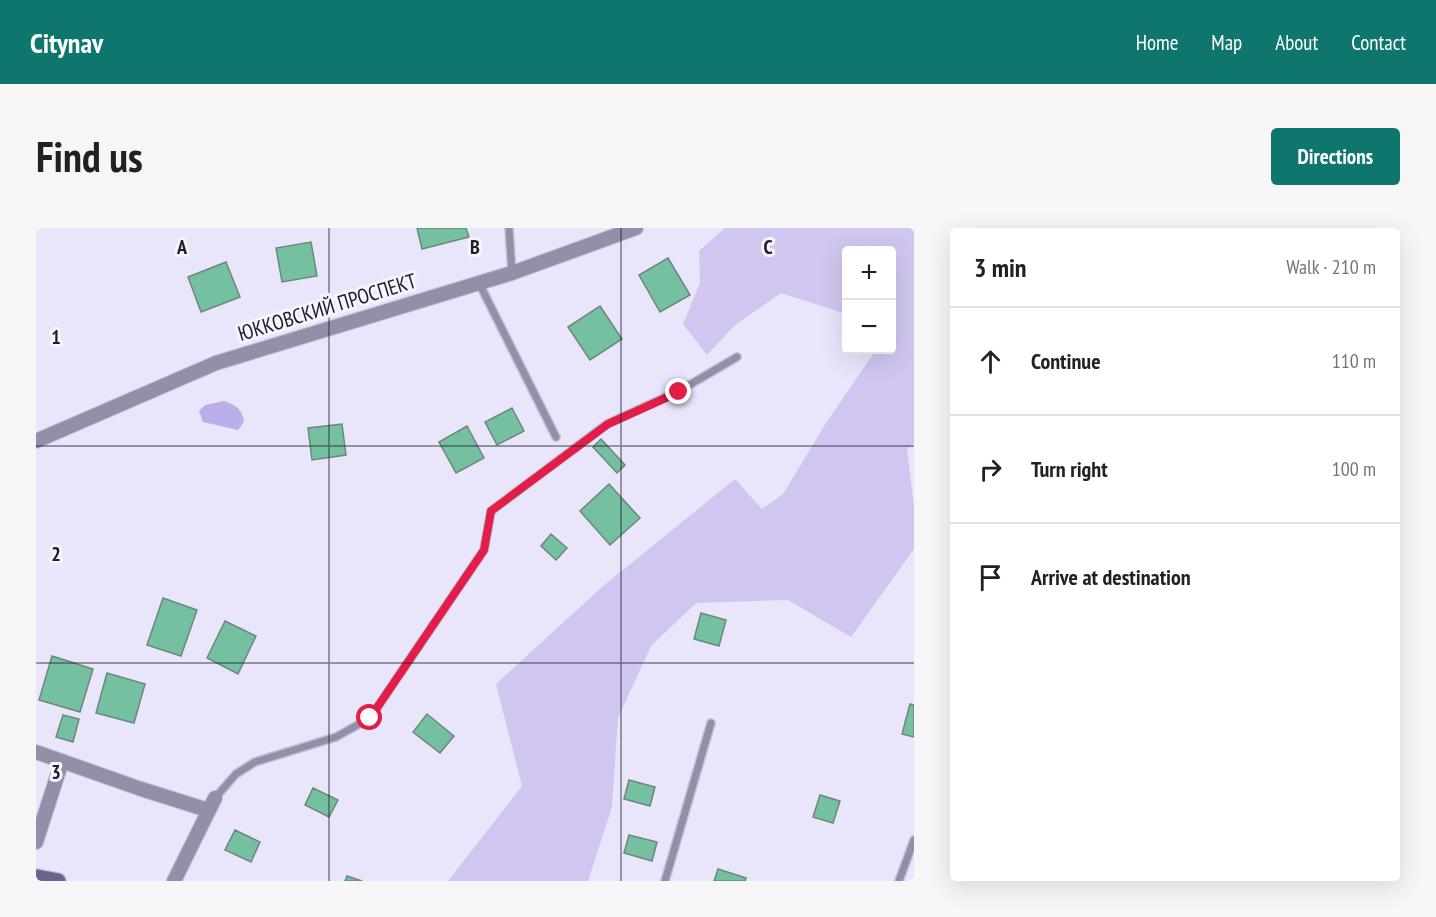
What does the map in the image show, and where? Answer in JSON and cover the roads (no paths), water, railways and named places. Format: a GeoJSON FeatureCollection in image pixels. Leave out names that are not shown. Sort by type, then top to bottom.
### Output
{"type":"FeatureCollection","features":[{"type":"Feature","properties":{"kind":"main road"},"geometry":{"type":"LineString","coordinates":[[36,877],[58,881]]}},
{"type":"Feature","properties":{"kind":"street","name":"ЮККОВСКИЙ ПРОСПЕКТ"},"geometry":{"type":"LineString","coordinates":[[36,441],[216,363],[512,273],[636,228]]}},
{"type":"Feature","properties":{"kind":"street"},"geometry":{"type":"LineString","coordinates":[[36,752],[141,789],[212,804],[174,881]]}},
{"type":"Feature","properties":{"kind":"street"},"geometry":{"type":"LineString","coordinates":[[36,842],[62,761]]}},
{"type":"Feature","properties":{"kind":"lane"},"geometry":{"type":"LineString","coordinates":[[509,228],[512,273]]}},
{"type":"Feature","properties":{"kind":"lane"},"geometry":{"type":"LineString","coordinates":[[479,283],[556,437]]}},
{"type":"Feature","properties":{"kind":"lane"},"geometry":{"type":"LineString","coordinates":[[212,804],[236,774],[255,762],[336,737],[370,718],[484,550],[491,511],[608,424],[679,392],[737,357]]}},
{"type":"Feature","properties":{"kind":"lane"},"geometry":{"type":"LineString","coordinates":[[665,881],[711,723]]}},
{"type":"Feature","properties":{"kind":"lane"},"geometry":{"type":"LineString","coordinates":[[899,881],[914,840]]}}]}
